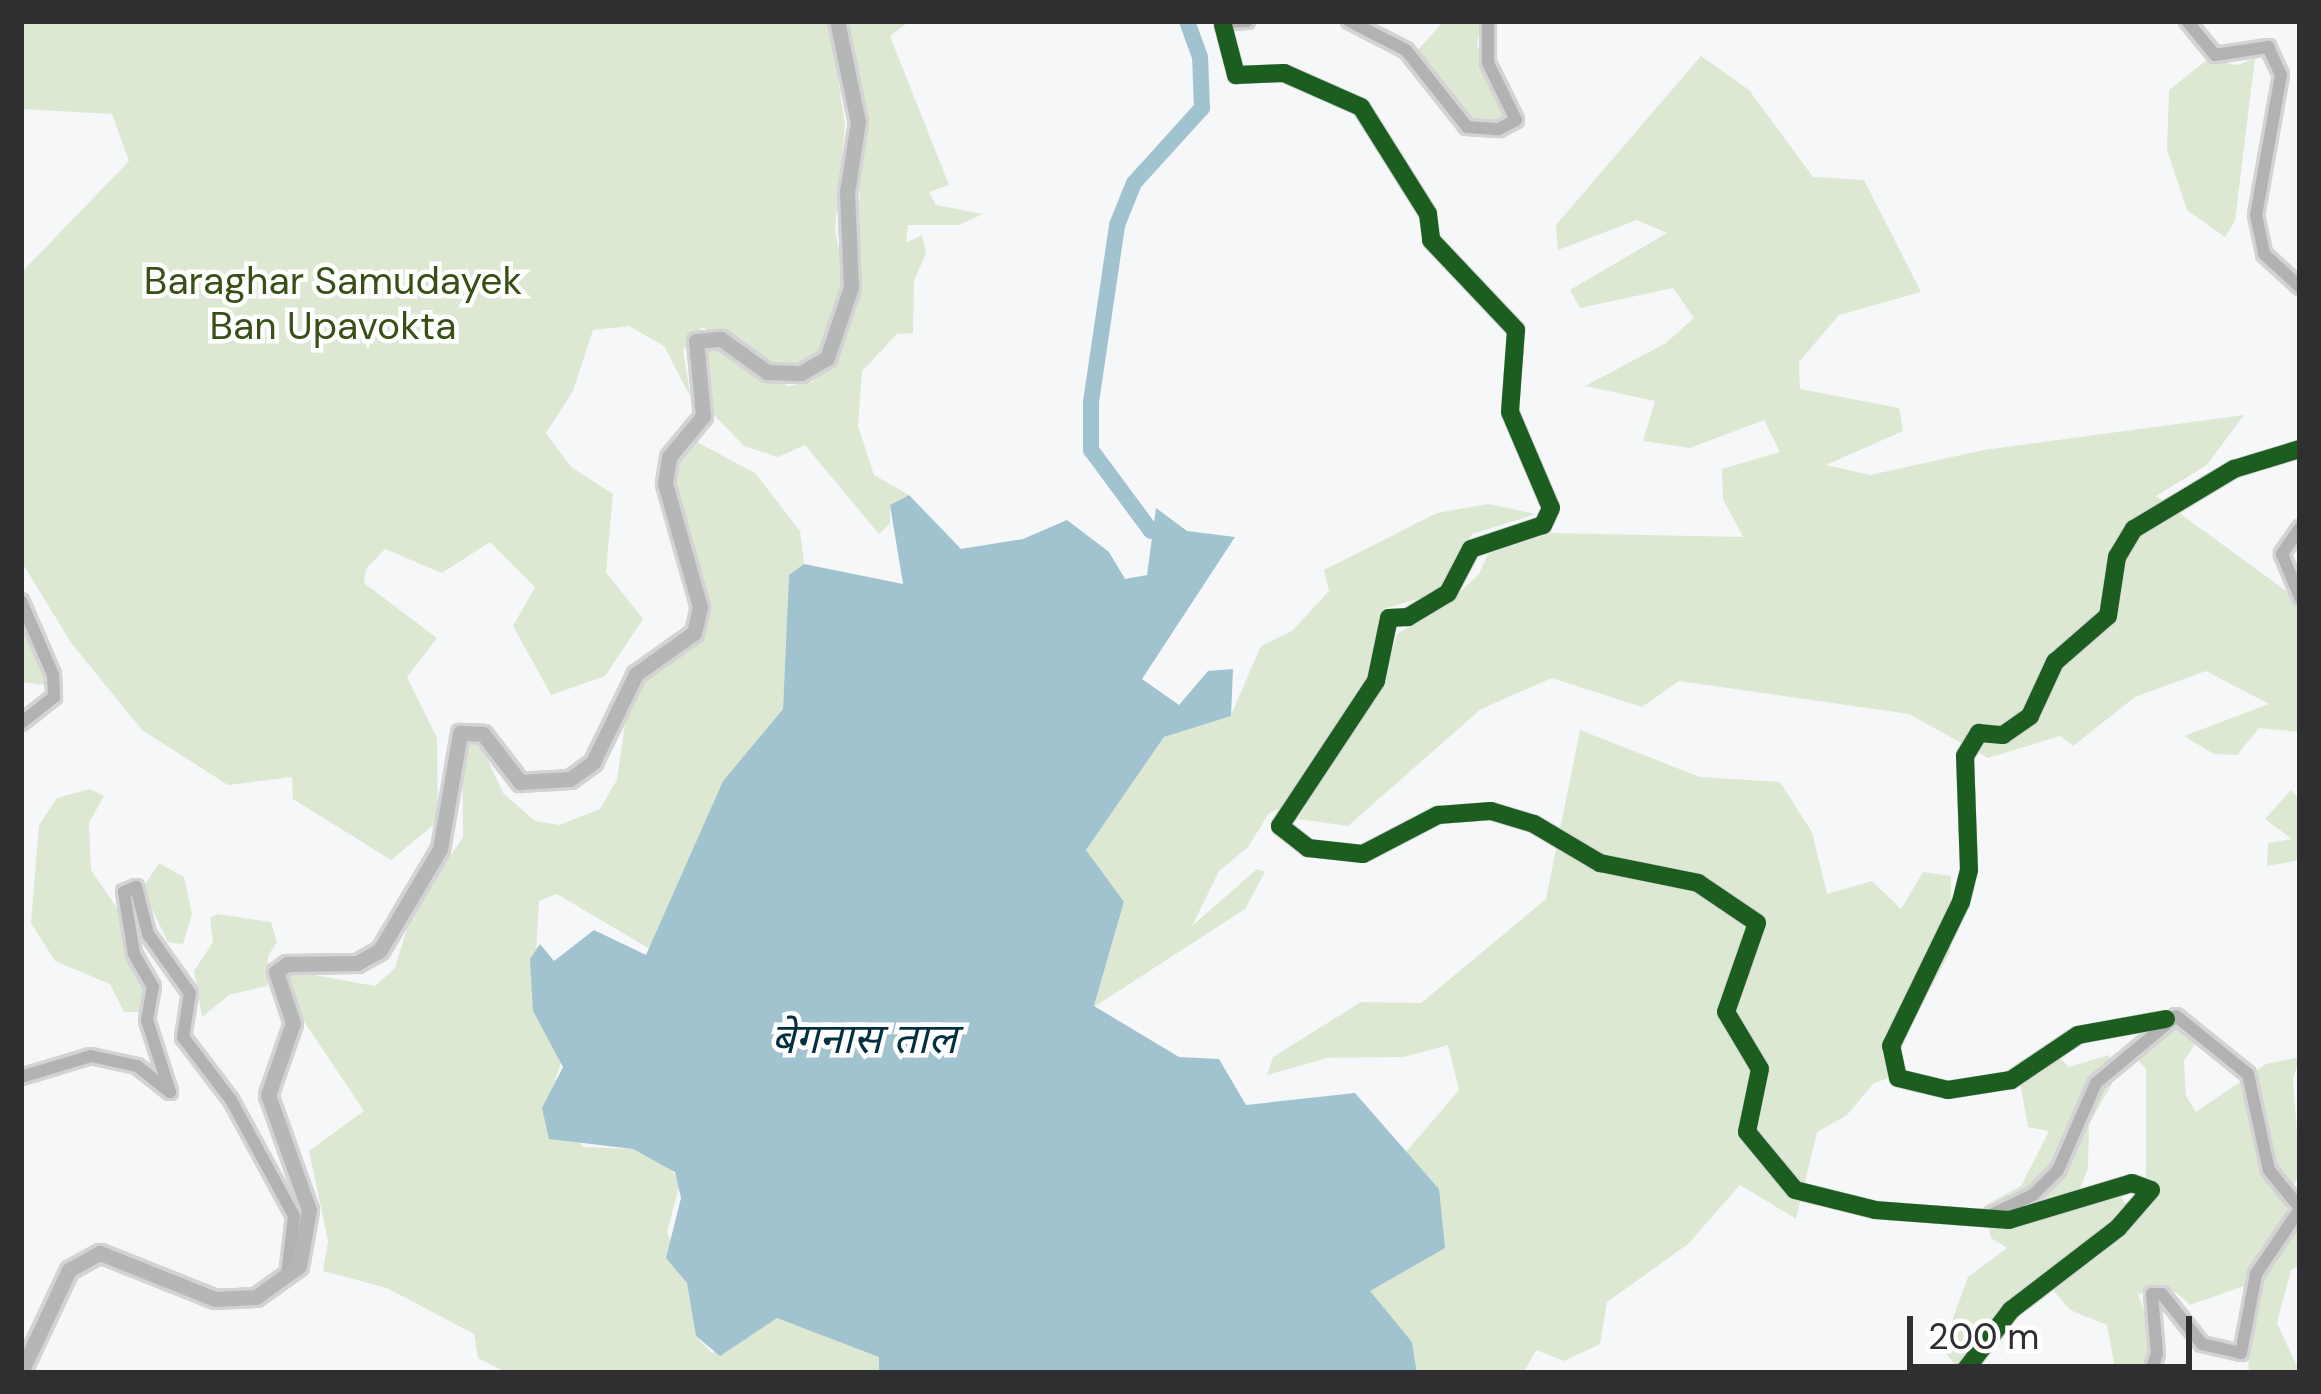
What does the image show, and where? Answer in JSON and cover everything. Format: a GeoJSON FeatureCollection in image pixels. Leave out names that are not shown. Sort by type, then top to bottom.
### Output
{"type":"FeatureCollection","features":[{"type":"Feature","properties":{"kind":"main road"},"geometry":{"type":"LineString","coordinates":[[21,1372],[69,1270],[100,1253],[215,1299],[256,1297],[287,1277],[306,1251],[309,1210],[268,1095],[293,1023],[276,972],[287,964],[357,963],[380,950],[446,833],[460,733],[483,734],[520,782],[570,779],[593,762],[636,674],[694,633],[700,607],[664,483],[669,457],[703,416],[696,341],[721,339],[767,372],[801,373],[827,358],[851,287],[847,192],[858,122],[837,21]]}},
{"type":"Feature","properties":{"kind":"street"},"geometry":{"type":"LineString","coordinates":[[1247,21],[1223,23],[1236,76],[1284,73],[1361,107],[1428,214],[1431,240],[1516,330],[1510,412],[1551,508],[1543,525],[1471,550],[1448,593],[1408,617],[1389,618],[1376,681],[1280,826],[1308,848],[1363,854],[1438,815],[1491,812],[1534,824],[1600,863],[1698,883],[1757,923],[1726,1012],[1760,1069],[1746,1108],[1760,1152],[1795,1190],[1875,1210],[2009,1220],[2132,1183],[2152,1190],[2118,1228],[2011,1310],[1963,1373]]}},
{"type":"Feature","properties":{"kind":"street"},"geometry":{"type":"LineString","coordinates":[[1349,21],[1406,50],[1467,127],[1499,129],[1516,120],[1489,63],[1488,21]]}},
{"type":"Feature","properties":{"kind":"street"},"geometry":{"type":"LineString","coordinates":[[2187,21],[2216,55],[2268,47],[2282,75],[2256,215],[2264,254],[2300,287]]}},
{"type":"Feature","properties":{"kind":"street"},"geometry":{"type":"LineString","coordinates":[[2150,1373],[2157,1354],[2152,1294],[2162,1294],[2202,1344],[2241,1353],[2256,1274],[2300,1209],[2272,1177],[2248,1074],[2188,1018],[2078,1035],[2011,1080],[1948,1090],[1898,1078],[1891,1046],[1961,902],[1969,870],[1965,756],[1978,733],[2003,735],[2030,716],[2055,662],[2108,616],[2117,557],[2134,529],[2234,469],[2300,449]]}},
{"type":"Feature","properties":{"kind":"street"},"geometry":{"type":"LineString","coordinates":[[2300,528],[2282,554],[2300,598]]}},
{"type":"Feature","properties":{"kind":"street"},"geometry":{"type":"LineString","coordinates":[[21,601],[53,675],[54,697],[21,723]]}},
{"type":"Feature","properties":{"kind":"street"},"geometry":{"type":"LineString","coordinates":[[21,1077],[91,1057],[137,1066],[170,1092],[147,1020],[153,986],[134,954],[124,892],[136,887],[148,934],[190,993],[183,1037],[231,1100],[294,1216],[287,1277]]}},
{"type":"Feature","properties":{"kind":"street"},"geometry":{"type":"LineString","coordinates":[[1984,1219],[2033,1195],[2058,1170],[2096,1083],[2161,1033],[2165,1019]]}},
{"type":"Feature","properties":{"kind":"green space","name":"Baraghar Samudayek Ban Upavokta"},"geometry":{"type":"Polygon","coordinates":[[[21,21],[829,21],[845,124],[835,231],[844,272],[838,324],[817,359],[778,367],[702,327],[683,350],[691,398],[664,346],[629,326],[593,330],[573,391],[546,433],[571,467],[613,494],[606,572],[643,619],[605,676],[551,695],[513,626],[535,587],[490,542],[442,573],[385,549],[366,569],[364,583],[437,638],[407,677],[437,738],[438,821],[391,860],[293,799],[292,777],[228,785],[142,730],[72,644],[21,561],[21,273],[129,161],[112,114],[21,109],[21,21]]]}},
{"type":"Feature","properties":{"kind":"green space"},"geometry":{"type":"Polygon","coordinates":[[[843,21],[910,21],[890,36],[949,185],[929,192],[936,205],[983,214],[959,225],[908,225],[906,243],[922,235],[926,253],[914,281],[913,333],[897,334],[862,371],[858,426],[874,475],[909,495],[890,505],[890,523],[879,534],[805,445],[778,457],[744,446],[710,411],[698,353],[708,341],[788,386],[813,382],[841,348],[862,277],[849,209],[860,198],[857,164],[868,118],[848,78],[843,21]]]}},
{"type":"Feature","properties":{"kind":"green space"},"geometry":{"type":"Polygon","coordinates":[[[1444,21],[1481,21],[1477,44],[1507,120],[1471,120],[1417,51],[1444,21]]]}},
{"type":"Feature","properties":{"kind":"green space"},"geometry":{"type":"Polygon","coordinates":[[[1701,56],[1749,90],[1813,177],[1864,180],[1921,292],[1839,315],[1799,362],[1800,389],[1899,408],[1903,431],[1826,465],[1870,475],[1984,450],[2244,415],[2207,465],[2156,496],[2300,601],[2300,732],[2259,728],[2237,755],[2214,754],[2184,736],[2269,704],[2206,671],[2135,697],[2073,746],[2060,736],[1988,758],[1909,714],[1679,681],[1642,707],[1552,678],[1481,709],[1348,826],[1298,819],[1388,666],[1397,634],[1444,607],[1479,574],[1488,554],[1551,533],[1743,537],[1723,499],[1722,469],[1780,452],[1764,420],[1690,448],[1643,441],[1655,401],[1585,386],[1666,343],[1694,318],[1673,288],[1580,308],[1570,290],[1667,233],[1637,220],[1558,250],[1556,225],[1701,56]]]}},
{"type":"Feature","properties":{"kind":"green space"},"geometry":{"type":"Polygon","coordinates":[[[2255,58],[2235,221],[2225,237],[2187,210],[2167,150],[2169,90],[2207,60],[2238,65],[2255,58]]]}},
{"type":"Feature","properties":{"kind":"green space"},"geometry":{"type":"Polygon","coordinates":[[[691,439],[755,473],[800,531],[804,564],[789,575],[783,709],[723,781],[650,949],[557,894],[539,901],[533,1011],[562,1059],[553,1087],[583,1147],[633,1149],[669,1166],[680,1183],[667,1232],[692,1298],[696,1337],[712,1353],[777,1318],[800,1322],[880,1357],[879,1373],[507,1373],[478,1358],[474,1334],[387,1288],[323,1271],[328,1241],[309,1151],[364,1111],[293,1005],[281,969],[375,986],[395,968],[411,915],[463,837],[462,736],[481,745],[503,793],[535,821],[560,825],[600,809],[617,780],[629,696],[644,677],[705,636],[709,620],[668,488],[675,454],[691,439]]]}},
{"type":"Feature","properties":{"kind":"green space"},"geometry":{"type":"Polygon","coordinates":[[[1488,504],[1536,514],[1472,534],[1438,593],[1383,609],[1366,688],[1289,805],[1269,813],[1248,847],[1219,871],[1192,926],[1257,869],[1265,872],[1245,909],[1094,1007],[1124,903],[1086,850],[1164,737],[1231,715],[1261,646],[1292,631],[1329,591],[1324,570],[1437,513],[1488,504]]]}},
{"type":"Feature","properties":{"kind":"green space"},"geometry":{"type":"Polygon","coordinates":[[[21,622],[26,629],[54,686],[21,682],[21,622]]]}},
{"type":"Feature","properties":{"kind":"green space"},"geometry":{"type":"Polygon","coordinates":[[[1580,730],[1700,777],[1780,782],[1812,832],[1827,894],[1872,881],[1901,909],[1923,872],[1951,876],[1950,952],[1900,1047],[1906,1072],[1874,1083],[1847,1115],[1817,1132],[1796,1219],[1740,1185],[1688,1244],[1607,1302],[1600,1344],[1564,1361],[1536,1350],[1523,1373],[1417,1373],[1412,1342],[1369,1291],[1439,1189],[1406,1152],[1459,1090],[1448,1045],[1404,1057],[1327,1058],[1267,1075],[1273,1057],[1361,1002],[1421,1003],[1546,899],[1580,730]]]}},
{"type":"Feature","properties":{"kind":"green space"},"geometry":{"type":"Polygon","coordinates":[[[90,789],[104,796],[89,823],[91,870],[117,908],[146,998],[139,1012],[124,1012],[110,984],[55,961],[31,923],[39,825],[57,798],[90,789]]]}},
{"type":"Feature","properties":{"kind":"green space"},"geometry":{"type":"Polygon","coordinates":[[[2291,790],[2300,800],[2300,860],[2267,866],[2268,843],[2292,839],[2265,819],[2291,790]]]}},
{"type":"Feature","properties":{"kind":"green space"},"geometry":{"type":"Polygon","coordinates":[[[159,863],[184,877],[192,914],[183,944],[168,942],[142,889],[159,863]]]}},
{"type":"Feature","properties":{"kind":"green space"},"geometry":{"type":"Polygon","coordinates":[[[217,914],[271,922],[277,942],[268,956],[267,986],[229,995],[202,1017],[194,971],[213,942],[210,918],[217,914]]]}},
{"type":"Feature","properties":{"kind":"green space"},"geometry":{"type":"Polygon","coordinates":[[[2174,1025],[2199,1038],[2184,1061],[2186,1096],[2196,1112],[2266,1064],[2300,1057],[2293,1079],[2300,1171],[2285,1206],[2292,1218],[2300,1215],[2300,1265],[2291,1270],[2277,1323],[2300,1373],[2249,1373],[2244,1286],[2190,1305],[2176,1292],[2138,1294],[2164,1369],[2116,1373],[2107,1325],[2070,1310],[2051,1288],[2064,1271],[2032,1281],[1998,1310],[1956,1366],[1942,1348],[1968,1277],[2007,1248],[1991,1238],[1984,1206],[2021,1186],[2049,1131],[2028,1127],[2020,1083],[2057,1055],[2069,1067],[2109,1055],[2112,1084],[2089,1124],[2088,1168],[2072,1210],[2121,1196],[2129,1210],[2143,1197],[2146,1172],[2146,1069],[2134,1056],[2148,1053],[2174,1025]]]}},
{"type":"Feature","properties":{"kind":"water","name":"बेगनास ताल"},"geometry":{"type":"Polygon","coordinates":[[[909,495],[961,549],[1023,539],[1067,520],[1109,552],[1125,579],[1147,575],[1156,508],[1187,531],[1235,537],[1142,679],[1179,705],[1208,671],[1233,669],[1231,716],[1164,737],[1086,850],[1124,902],[1094,1006],[1179,1057],[1219,1059],[1246,1105],[1355,1093],[1439,1189],[1445,1248],[1370,1291],[1412,1342],[1417,1373],[879,1373],[879,1357],[777,1318],[720,1356],[696,1336],[687,1283],[666,1258],[681,1198],[675,1172],[633,1149],[549,1139],[542,1108],[563,1067],[533,1011],[530,959],[540,944],[554,961],[594,930],[646,955],[723,781],[783,709],[789,575],[804,564],[903,584],[890,505],[909,495]]]}},
{"type":"Feature","properties":{"kind":"waterway"},"geometry":{"type":"LineString","coordinates":[[1151,531],[1091,450],[1091,402],[1117,225],[1134,183],[1202,108],[1200,57],[1187,21]]}},
{"type":"Feature","properties":{"kind":"cycle path"},"geometry":{"type":"LineString","coordinates":[[1223,25],[1236,75],[1284,73],[1361,107],[1428,214],[1431,240],[1516,330],[1510,412],[1551,508],[1543,525],[1471,549],[1448,593],[1408,617],[1389,618],[1376,681],[1280,826],[1308,848],[1363,854],[1438,815],[1491,811],[1534,824],[1600,863],[1698,883],[1757,923],[1726,1012],[1760,1069],[1747,1132],[1795,1190],[1875,1210],[2009,1220],[2132,1183],[2151,1190],[2118,1228],[2011,1310],[1963,1373]]}},
{"type":"Feature","properties":{"kind":"cycle path"},"geometry":{"type":"LineString","coordinates":[[2166,1019],[2078,1035],[2011,1080],[1948,1090],[1898,1078],[1891,1046],[1961,902],[1969,870],[1965,756],[1979,733],[2003,735],[2030,716],[2055,662],[2108,616],[2117,557],[2134,529],[2234,469],[2300,449]]}}]}
